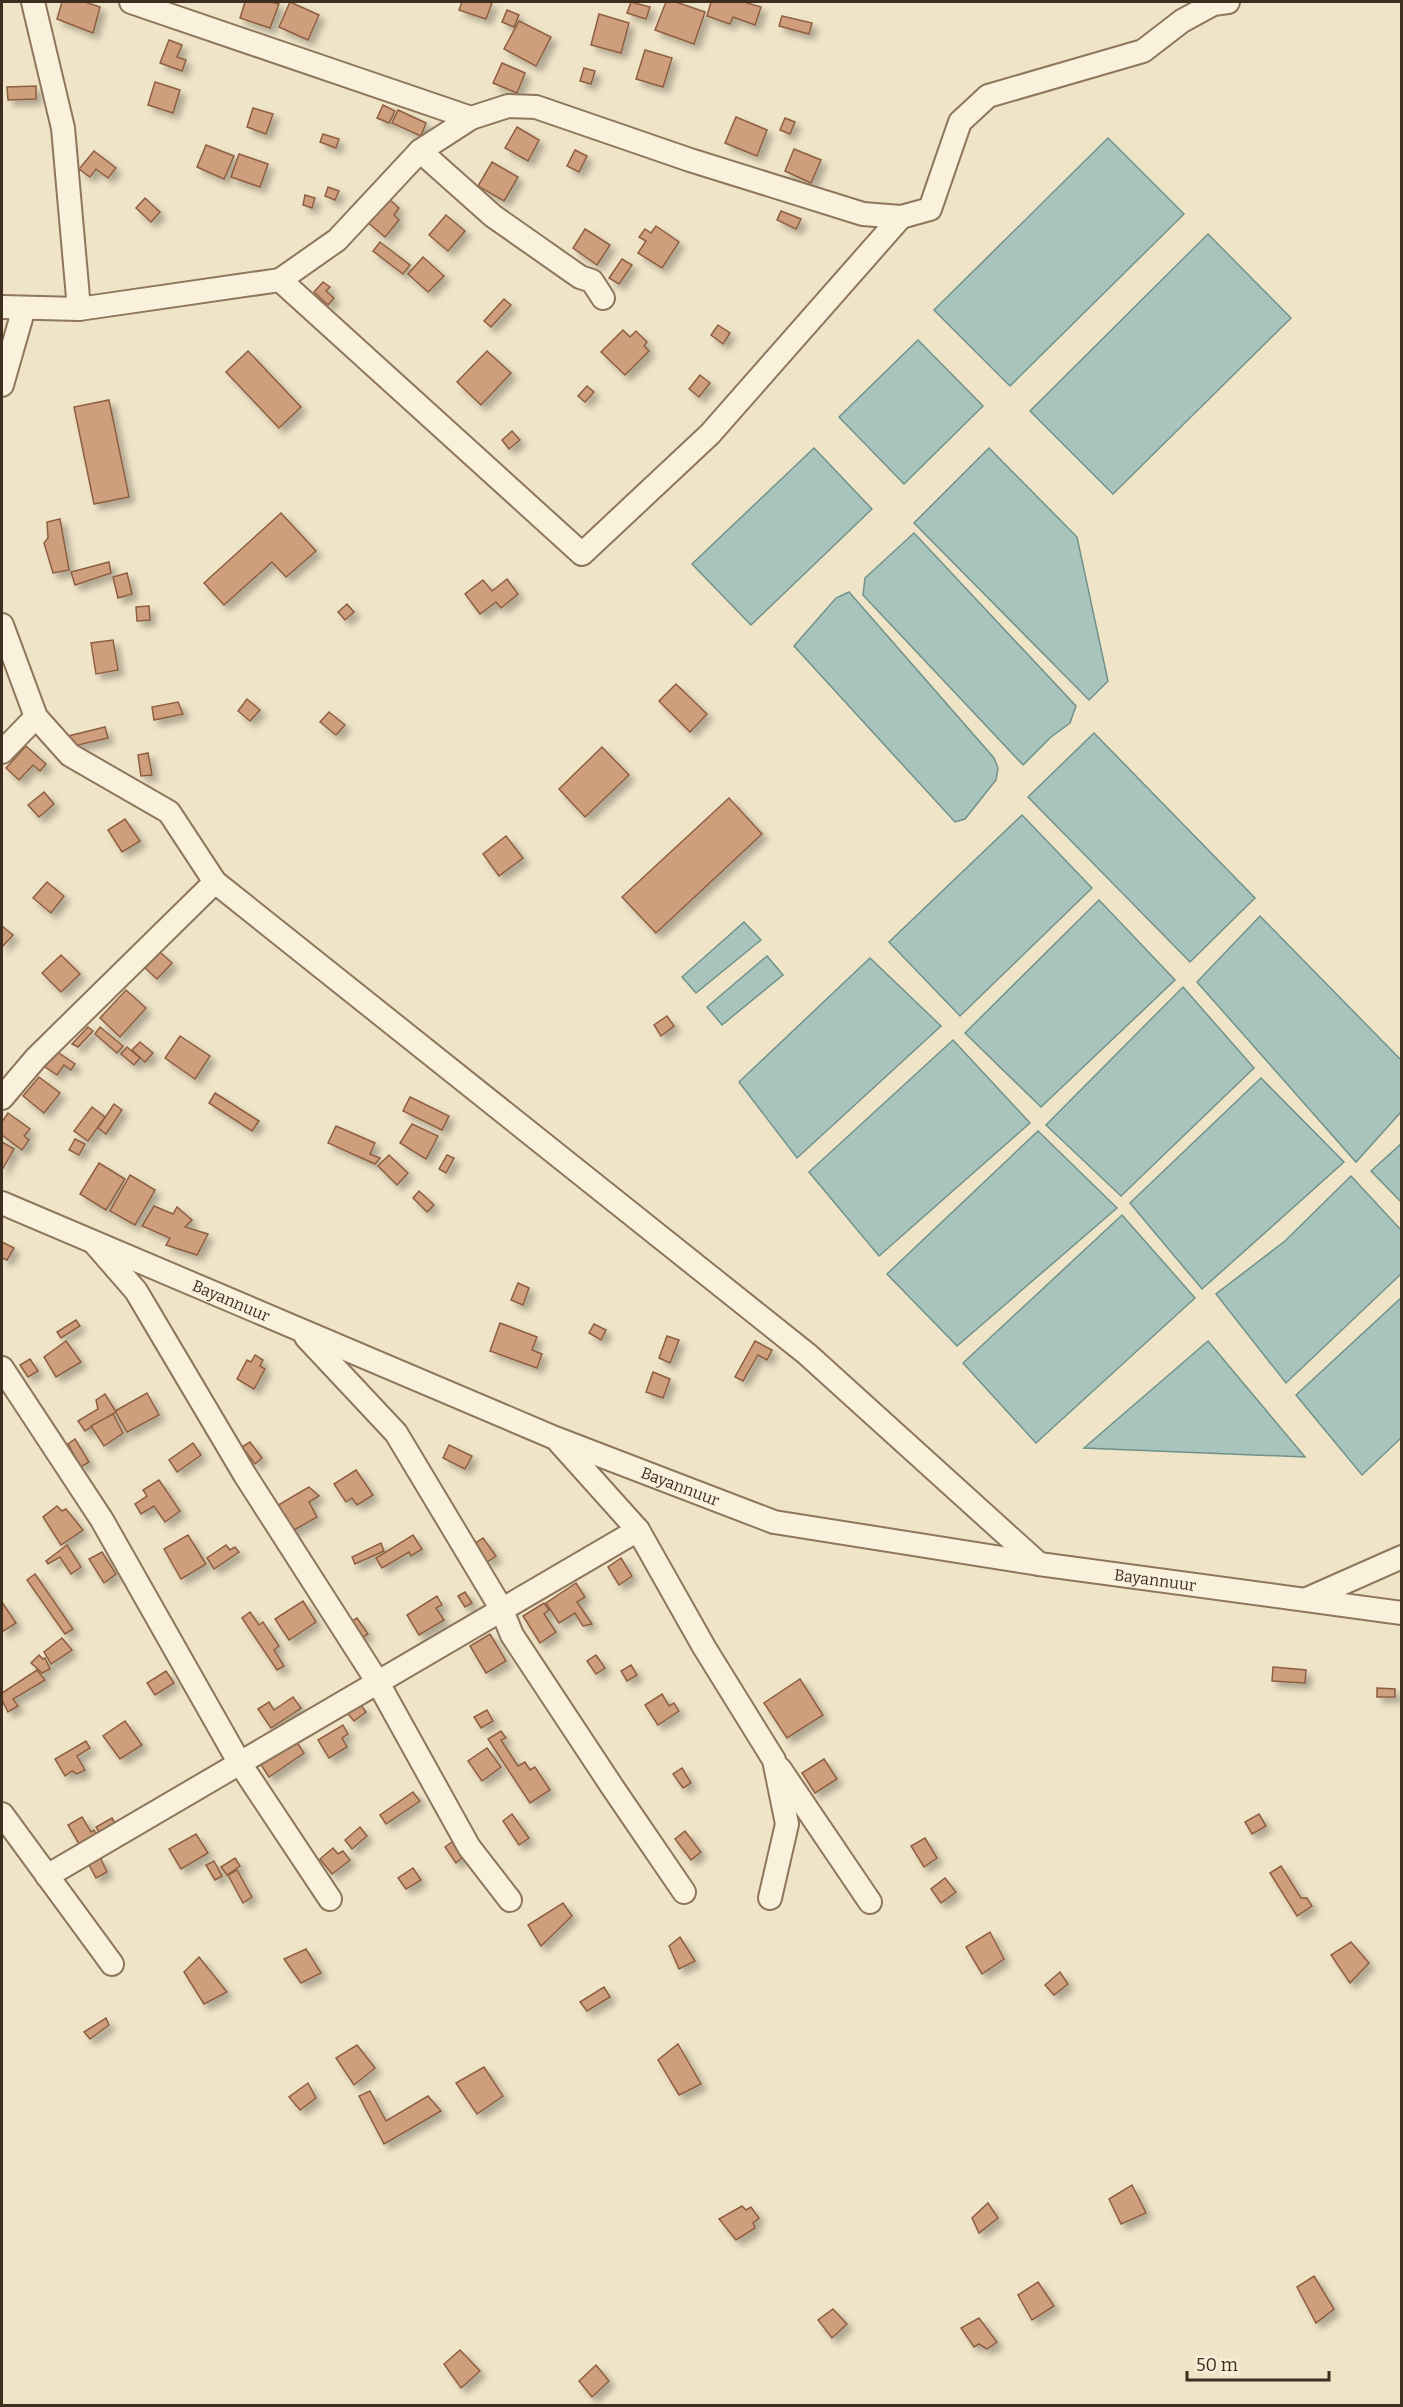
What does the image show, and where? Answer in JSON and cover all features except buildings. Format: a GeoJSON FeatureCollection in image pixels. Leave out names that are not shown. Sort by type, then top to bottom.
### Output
{"type":"FeatureCollection","features":[{"type":"Feature","properties":{"kind":"street"},"geometry":{"type":"LineString","coordinates":[[33,2],[63,128],[79,309]]}},
{"type":"Feature","properties":{"kind":"street"},"geometry":{"type":"LineString","coordinates":[[131,2],[471,118]]}},
{"type":"Feature","properties":{"kind":"street"},"geometry":{"type":"LineString","coordinates":[[2,386],[13,307],[79,309],[280,280],[337,240],[420,151],[471,118],[508,106],[536,107],[690,160],[863,214],[901,217],[930,209],[960,122],[988,96],[1143,51],[1182,21],[1213,4],[1228,2]]}},
{"type":"Feature","properties":{"kind":"street"},"geometry":{"type":"LineString","coordinates":[[420,151],[493,216],[580,278],[592,281],[603,297]]}},
{"type":"Feature","properties":{"kind":"street"},"geometry":{"type":"LineString","coordinates":[[280,280],[582,554],[710,434],[901,217]]}},
{"type":"Feature","properties":{"kind":"street"},"geometry":{"type":"LineString","coordinates":[[2,625],[36,717],[70,755],[169,812],[215,882],[807,1354],[1039,1564]]}},
{"type":"Feature","properties":{"kind":"street"},"geometry":{"type":"LineString","coordinates":[[2,752],[36,717]]}},
{"type":"Feature","properties":{"kind":"street"},"geometry":{"type":"LineString","coordinates":[[2,1098],[36,1058],[215,882]]}},
{"type":"Feature","properties":{"kind":"street","name":"Bayannuur"},"geometry":{"type":"LineString","coordinates":[[2,1203],[555,1438],[774,1522],[1039,1564],[1401,1613]]}},
{"type":"Feature","properties":{"kind":"street"},"geometry":{"type":"LineString","coordinates":[[93,1242],[136,1291],[245,1475],[377,1681],[470,1847],[510,1900]]}},
{"type":"Feature","properties":{"kind":"street"},"geometry":{"type":"LineString","coordinates":[[298,1329],[396,1433],[501,1608],[512,1635],[684,1892]]}},
{"type":"Feature","properties":{"kind":"street"},"geometry":{"type":"LineString","coordinates":[[2,1368],[102,1520],[239,1762],[330,1899]]}},
{"type":"Feature","properties":{"kind":"street"},"geometry":{"type":"LineString","coordinates":[[555,1438],[638,1530],[704,1647],[774,1760],[870,1902]]}},
{"type":"Feature","properties":{"kind":"street"},"geometry":{"type":"LineString","coordinates":[[47,1876],[501,1608],[638,1530]]}},
{"type":"Feature","properties":{"kind":"street"},"geometry":{"type":"LineString","coordinates":[[1306,1600],[1401,1557]]}},
{"type":"Feature","properties":{"kind":"street"},"geometry":{"type":"LineString","coordinates":[[770,1898],[788,1824],[774,1760]]}},
{"type":"Feature","properties":{"kind":"street"},"geometry":{"type":"LineString","coordinates":[[2,1814],[112,1964]]}},
{"type":"Feature","properties":{"kind":"water"},"geometry":{"type":"Polygon","coordinates":[[[1108,138],[1184,214],[1010,386],[934,310],[1108,138]]]}},
{"type":"Feature","properties":{"kind":"water"},"geometry":{"type":"Polygon","coordinates":[[[1208,234],[1291,318],[1113,494],[1030,411],[1208,234]]]}},
{"type":"Feature","properties":{"kind":"water"},"geometry":{"type":"Polygon","coordinates":[[[918,340],[983,406],[904,484],[839,417],[918,340]]]}},
{"type":"Feature","properties":{"kind":"water"},"geometry":{"type":"Polygon","coordinates":[[[814,448],[872,509],[751,625],[692,564],[814,448]]]}},
{"type":"Feature","properties":{"kind":"water"},"geometry":{"type":"Polygon","coordinates":[[[989,448],[1077,537],[1108,681],[1089,700],[914,523],[989,448]]]}},
{"type":"Feature","properties":{"kind":"water"},"geometry":{"type":"Polygon","coordinates":[[[914,533],[1076,706],[1070,723],[1051,737],[1023,765],[863,595],[865,578],[914,533]]]}},
{"type":"Feature","properties":{"kind":"water"},"geometry":{"type":"Polygon","coordinates":[[[849,592],[994,758],[998,768],[996,780],[965,819],[955,822],[794,646],[836,598],[849,592]]]}},
{"type":"Feature","properties":{"kind":"water"},"geometry":{"type":"Polygon","coordinates":[[[1094,733],[1255,898],[1190,962],[1028,797],[1094,733]]]}},
{"type":"Feature","properties":{"kind":"water"},"geometry":{"type":"Polygon","coordinates":[[[1022,815],[1092,888],[960,1016],[889,942],[1022,815]]]}},
{"type":"Feature","properties":{"kind":"water"},"geometry":{"type":"Polygon","coordinates":[[[1099,900],[1175,980],[1041,1107],[965,1033],[1099,900]]]}},
{"type":"Feature","properties":{"kind":"water"},"geometry":{"type":"Polygon","coordinates":[[[1260,916],[1401,1060],[1401,1112],[1356,1162],[1197,982],[1260,916]]]}},
{"type":"Feature","properties":{"kind":"water"},"geometry":{"type":"Polygon","coordinates":[[[744,922],[761,940],[696,993],[682,977],[744,922]]]}},
{"type":"Feature","properties":{"kind":"water"},"geometry":{"type":"Polygon","coordinates":[[[767,956],[783,975],[722,1025],[707,1007],[767,956]]]}},
{"type":"Feature","properties":{"kind":"water"},"geometry":{"type":"Polygon","coordinates":[[[870,958],[941,1026],[797,1158],[739,1082],[870,958]]]}},
{"type":"Feature","properties":{"kind":"water"},"geometry":{"type":"Polygon","coordinates":[[[1183,987],[1254,1068],[1121,1196],[1046,1125],[1183,987]]]}},
{"type":"Feature","properties":{"kind":"water"},"geometry":{"type":"Polygon","coordinates":[[[953,1040],[1030,1123],[879,1256],[809,1172],[953,1040]]]}},
{"type":"Feature","properties":{"kind":"water"},"geometry":{"type":"Polygon","coordinates":[[[1261,1078],[1344,1162],[1202,1289],[1130,1203],[1261,1078]]]}},
{"type":"Feature","properties":{"kind":"water"},"geometry":{"type":"Polygon","coordinates":[[[1038,1131],[1117,1208],[957,1346],[887,1274],[1038,1131]]]}},
{"type":"Feature","properties":{"kind":"water"},"geometry":{"type":"Polygon","coordinates":[[[1401,1144],[1401,1202],[1371,1171],[1401,1144]]]}},
{"type":"Feature","properties":{"kind":"water"},"geometry":{"type":"Polygon","coordinates":[[[1351,1176],[1401,1230],[1401,1274],[1286,1383],[1216,1294],[1285,1241],[1351,1176]]]}},
{"type":"Feature","properties":{"kind":"water"},"geometry":{"type":"Polygon","coordinates":[[[1122,1215],[1195,1298],[1036,1443],[963,1363],[1122,1215]]]}},
{"type":"Feature","properties":{"kind":"water"},"geometry":{"type":"Polygon","coordinates":[[[1401,1298],[1401,1438],[1362,1475],[1296,1395],[1401,1298]]]}},
{"type":"Feature","properties":{"kind":"water"},"geometry":{"type":"Polygon","coordinates":[[[1208,1341],[1305,1457],[1084,1448],[1208,1341]]]}}]}
